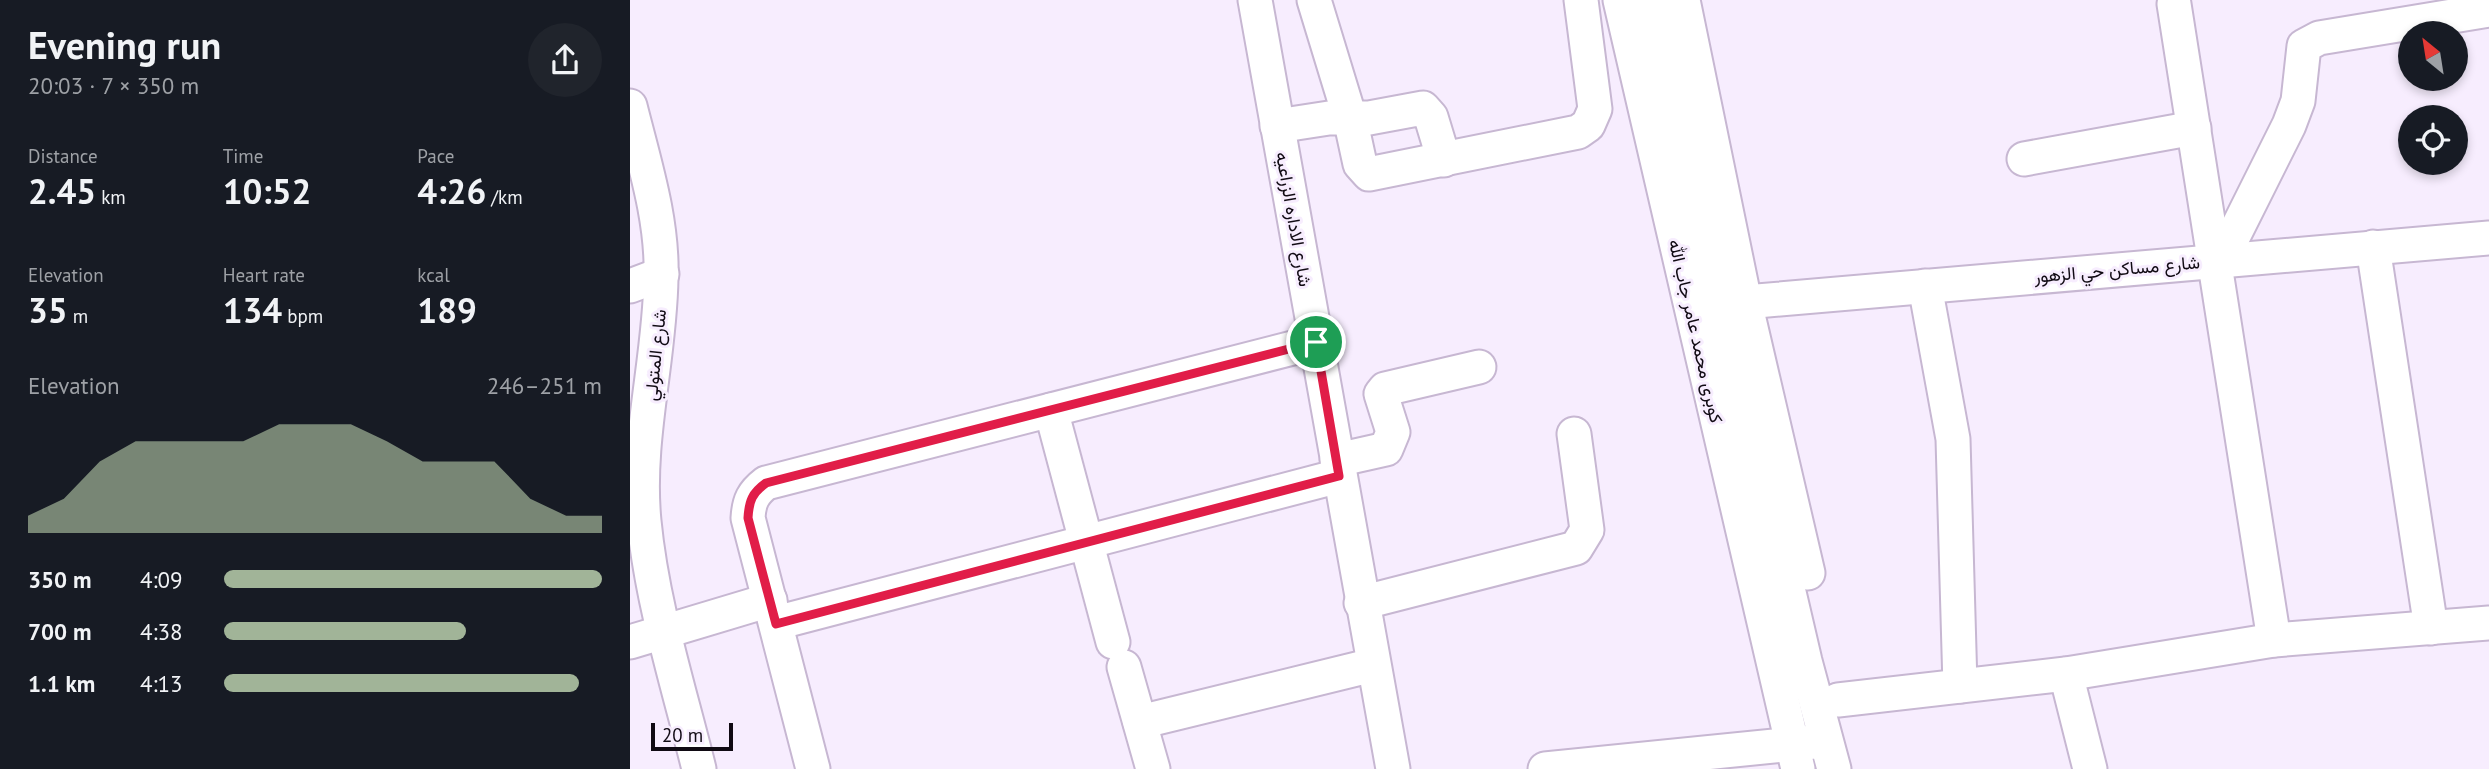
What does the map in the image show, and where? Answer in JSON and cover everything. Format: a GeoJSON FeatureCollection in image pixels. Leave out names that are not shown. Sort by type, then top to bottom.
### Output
{"type":"FeatureCollection","features":[{"type":"Feature","properties":{"kind":"street","name":"شارع الاداره الزراعيه"},"geometry":{"type":"LineString","coordinates":[[1255,0],[1361,603],[1393,769]]}},
{"type":"Feature","properties":{"kind":"street"},"geometry":{"type":"LineString","coordinates":[[1314,0],[1350,118],[1360,164],[1369,174],[1578,132],[1587,125],[1595,109],[1580,0]]}},
{"type":"Feature","properties":{"kind":"street","name":"كوبرى محمد عامر جاب الله"},"geometry":{"type":"LineString","coordinates":[[1620,0],[1795,756]]}},
{"type":"Feature","properties":{"kind":"street","name":"كوبرى محمد عامر جاب الله"},"geometry":{"type":"LineString","coordinates":[[1651,0],[1805,661],[1829,747]]}},
{"type":"Feature","properties":{"kind":"street"},"geometry":{"type":"LineString","coordinates":[[1545,769],[1795,756],[1829,747],[1835,718],[1838,701],[1745,302],[1683,0]]}},
{"type":"Feature","properties":{"kind":"street"},"geometry":{"type":"LineString","coordinates":[[2174,4],[2218,260],[2274,640]]}},
{"type":"Feature","properties":{"kind":"street"},"geometry":{"type":"LineString","coordinates":[[2218,260],[2289,125],[2298,101],[2304,46],[2319,38],[2489,10]]}},
{"type":"Feature","properties":{"kind":"street","name":"شارع المتولي"},"geometry":{"type":"LineString","coordinates":[[630,106],[635,152],[659,232],[662,274],[642,479],[645,531],[665,631],[699,769]]}},
{"type":"Feature","properties":{"kind":"street"},"geometry":{"type":"LineString","coordinates":[[1277,126],[1329,117],[1380,117],[1423,108],[1432,117],[1444,160]]}},
{"type":"Feature","properties":{"kind":"street"},"geometry":{"type":"LineString","coordinates":[[2024,159],[2194,128]]}},
{"type":"Feature","properties":{"kind":"street","name":"شارع مساكن حي الزهور"},"geometry":{"type":"LineString","coordinates":[[1745,302],[2489,238]]}},
{"type":"Feature","properties":{"kind":"street"},"geometry":{"type":"LineString","coordinates":[[2373,247],[2431,628]]}},
{"type":"Feature","properties":{"kind":"street"},"geometry":{"type":"LineString","coordinates":[[630,286],[662,274]]}},
{"type":"Feature","properties":{"kind":"street"},"geometry":{"type":"LineString","coordinates":[[1925,286],[1953,439],[1960,686]]}},
{"type":"Feature","properties":{"kind":"street"},"geometry":{"type":"LineString","coordinates":[[814,769],[748,518],[749,504],[755,492],[766,483],[1316,342]]}},
{"type":"Feature","properties":{"kind":"street"},"geometry":{"type":"LineString","coordinates":[[630,642],[665,631],[773,612],[1087,542],[1338,468],[1386,449],[1392,432],[1381,394],[1385,389],[1479,367]]}},
{"type":"Feature","properties":{"kind":"street"},"geometry":{"type":"LineString","coordinates":[[1051,410],[1153,769]]}},
{"type":"Feature","properties":{"kind":"street"},"geometry":{"type":"LineString","coordinates":[[1361,603],[1576,548],[1587,530],[1574,434]]}},
{"type":"Feature","properties":{"kind":"street"},"geometry":{"type":"LineString","coordinates":[[1838,701],[2066,674],[2274,640],[2489,624]]}},
{"type":"Feature","properties":{"kind":"street"},"geometry":{"type":"LineString","coordinates":[[1140,722],[1373,666]]}},
{"type":"Feature","properties":{"kind":"street"},"geometry":{"type":"LineString","coordinates":[[2066,674],[2090,769]]}},
{"type":"Feature","properties":{"kind":"route"},"geometry":{"type":"LineString","coordinates":[[1316,342],[1339,476],[776,624],[748,518],[749,504],[755,492],[766,483],[1316,342]]}}]}
